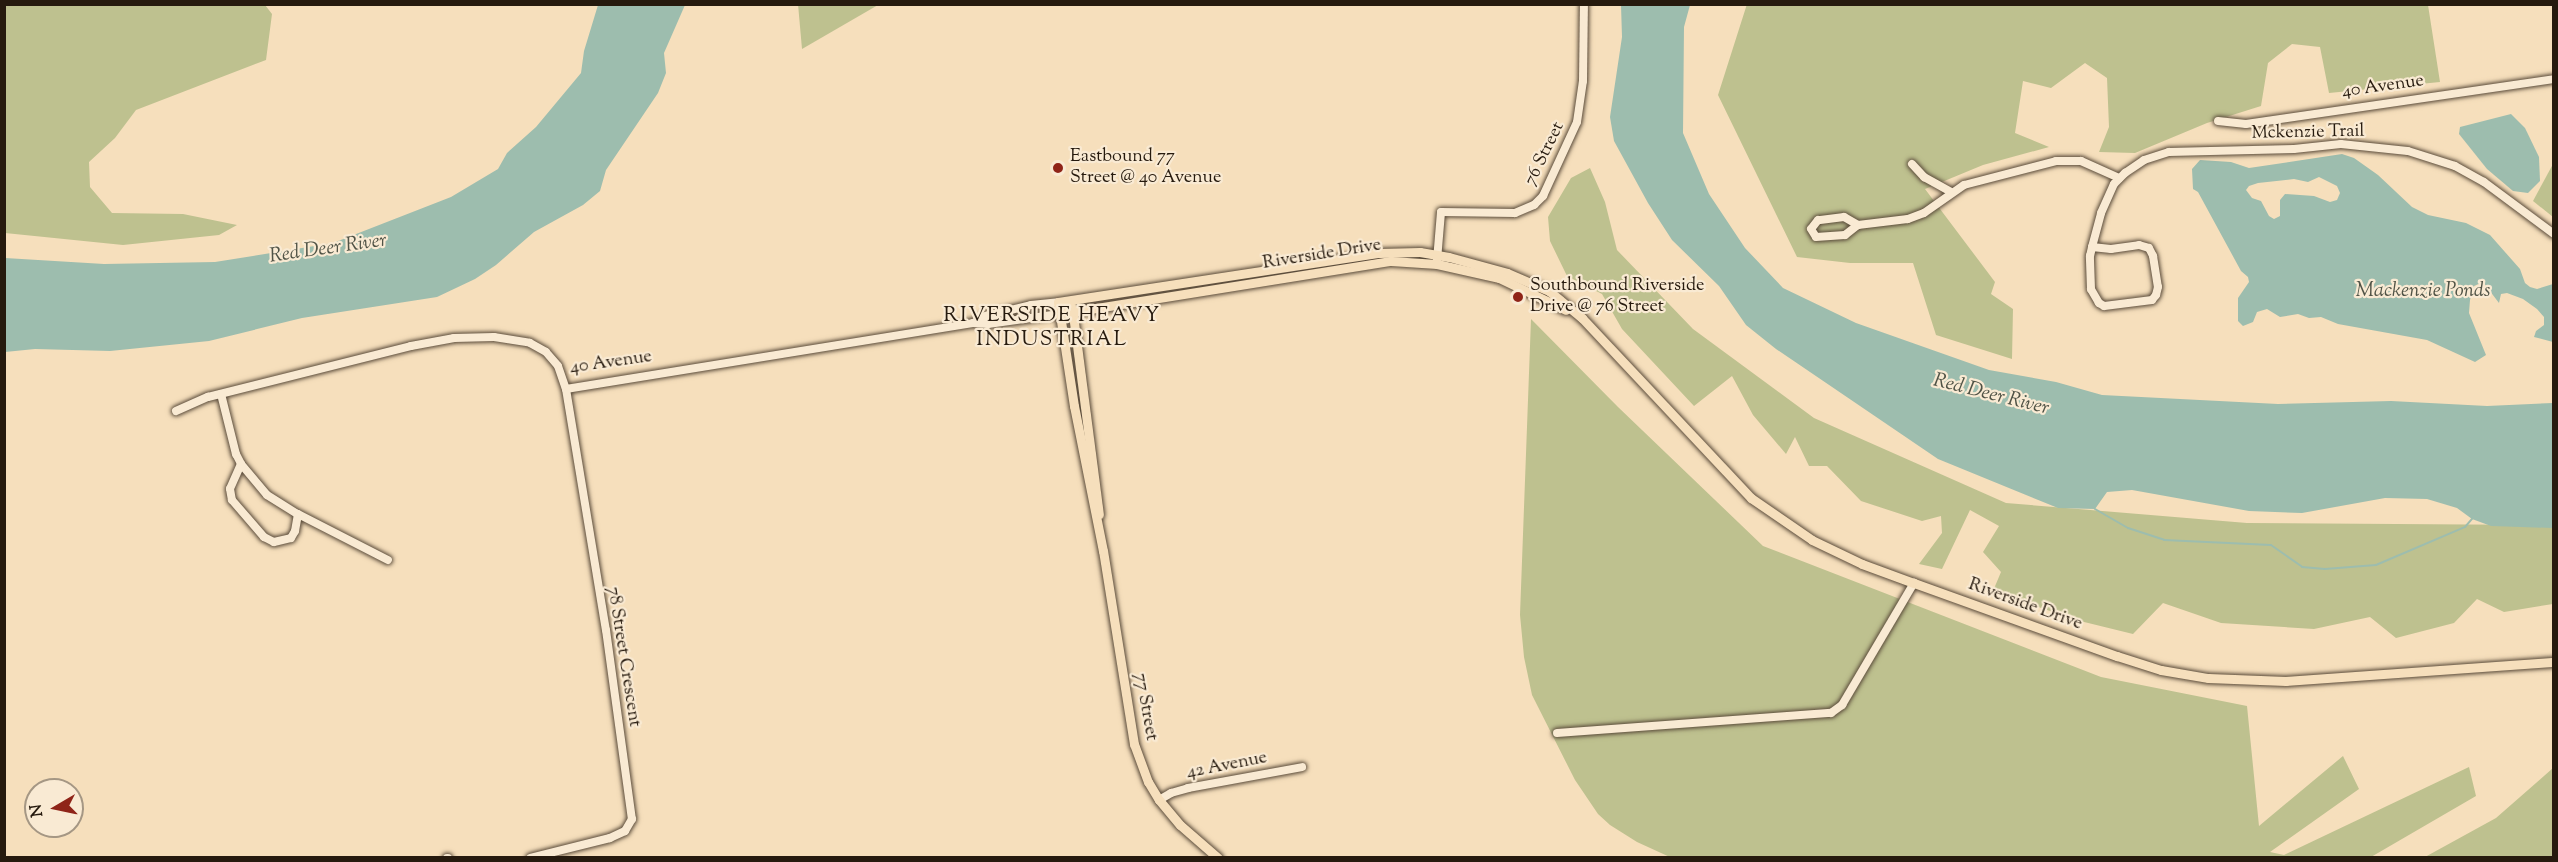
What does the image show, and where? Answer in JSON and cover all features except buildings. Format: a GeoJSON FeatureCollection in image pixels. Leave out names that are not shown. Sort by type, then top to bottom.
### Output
{"type":"FeatureCollection","features":[{"type":"Feature","properties":{"kind":"main road","name":"Riverside Drive"},"geometry":{"type":"LineString","coordinates":[[1071,301],[1379,253],[1438,254],[1507,273],[1550,291],[1582,318],[1751,498],[1812,540],[1862,564],[1914,584],[2117,656],[2161,670],[2208,678],[2286,681],[2553,662]]}},
{"type":"Feature","properties":{"kind":"main road","name":"Riverside Drive"},"geometry":{"type":"LineString","coordinates":[[1059,314],[1376,262],[1437,264],[1499,278],[1582,318]]}},
{"type":"Feature","properties":{"kind":"main road","name":"40 Avenue"},"geometry":{"type":"LineString","coordinates":[[1058,302],[1071,301]]}},
{"type":"Feature","properties":{"kind":"main road","name":"77 Street"},"geometry":{"type":"LineString","coordinates":[[1071,301],[1098,492],[1100,534]]}},
{"type":"Feature","properties":{"kind":"main road","name":"77 Street"},"geometry":{"type":"LineString","coordinates":[[1058,302],[1086,474],[1100,534],[1134,744],[1148,782],[1159,800],[1180,825],[1218,858]]}},
{"type":"Feature","properties":{"kind":"street","name":"76 Street"},"geometry":{"type":"LineString","coordinates":[[1437,264],[1441,212],[1515,213],[1534,205],[1543,196],[1575,129],[1579,115],[1583,81],[1584,4]]}},
{"type":"Feature","properties":{"kind":"street","name":"40 Avenue"},"geometry":{"type":"LineString","coordinates":[[2218,121],[2246,123],[2553,79]]}},
{"type":"Feature","properties":{"kind":"street","name":"Mckenzie Trail"},"geometry":{"type":"LineString","coordinates":[[2092,247],[2111,249],[2139,245],[2149,248],[2153,256],[2158,287],[2154,298],[2108,307],[2098,303],[2091,284],[2092,247],[2105,202],[2119,178],[2144,160],[2169,152],[2278,150],[2341,144],[2392,148],[2424,154],[2463,170],[2553,234]]}},
{"type":"Feature","properties":{"kind":"street"},"geometry":{"type":"LineString","coordinates":[[1858,225],[1844,217],[1818,220],[1811,228],[1813,234],[1819,237],[1846,235],[1858,225],[1917,216],[1951,192],[1976,181],[2065,160],[2089,164],[2119,178]]}},
{"type":"Feature","properties":{"kind":"street"},"geometry":{"type":"LineString","coordinates":[[1912,164],[1924,177],[1951,192]]}},
{"type":"Feature","properties":{"kind":"street","name":"40 Avenue"},"geometry":{"type":"LineString","coordinates":[[973,323],[986,316],[1031,305],[1058,302]]}},
{"type":"Feature","properties":{"kind":"street","name":"40 Avenue"},"geometry":{"type":"LineString","coordinates":[[176,411],[221,394],[411,346],[478,337],[514,339],[546,352],[558,366],[566,389],[973,323],[988,324],[1059,314]]}},
{"type":"Feature","properties":{"kind":"street","name":"78 Street Crescent"},"geometry":{"type":"LineString","coordinates":[[530,858],[610,838],[625,831],[632,819],[606,630],[566,389]]}},
{"type":"Feature","properties":{"kind":"street"},"geometry":{"type":"LineString","coordinates":[[221,394],[232,442],[241,464],[267,495],[298,514],[388,560]]}},
{"type":"Feature","properties":{"kind":"street"},"geometry":{"type":"LineString","coordinates":[[241,464],[230,489],[232,500],[264,537],[273,542],[291,538],[295,531],[298,514]]}},
{"type":"Feature","properties":{"kind":"street"},"geometry":{"type":"LineString","coordinates":[[1557,734],[1831,713],[1839,709],[1914,584]]}},
{"type":"Feature","properties":{"kind":"street","name":"42 Avenue"},"geometry":{"type":"LineString","coordinates":[[1159,800],[1188,788],[1302,767]]}},
{"type":"Feature","properties":{"kind":"green space"},"geometry":{"type":"Polygon","coordinates":[[[798,4],[878,4],[878,5],[802,49],[798,4]]]}},
{"type":"Feature","properties":{"kind":"green space"},"geometry":{"type":"Polygon","coordinates":[[[1747,4],[2428,5],[2440,82],[2329,93],[2320,47],[2292,44],[2268,63],[2261,106],[2207,123],[2135,153],[2099,152],[2109,127],[2107,78],[2085,63],[2051,88],[2023,81],[2015,133],[2049,147],[1983,165],[1925,189],[1995,282],[1991,294],[2013,309],[2012,359],[1936,335],[1913,263],[1850,263],[1797,257],[1718,95],[1747,4]]]}},
{"type":"Feature","properties":{"kind":"green space"},"geometry":{"type":"Polygon","coordinates":[[[4,5],[265,5],[272,14],[266,60],[136,110],[115,138],[89,162],[90,187],[112,213],[183,214],[237,225],[219,235],[123,245],[5,233],[4,5]]]}},
{"type":"Feature","properties":{"kind":"green space"},"geometry":{"type":"Polygon","coordinates":[[[2553,164],[2554,216],[2553,217],[2533,201],[2553,164]]]}},
{"type":"Feature","properties":{"kind":"green space"},"geometry":{"type":"Polygon","coordinates":[[[1590,168],[1605,202],[1617,250],[1693,329],[1814,418],[2006,503],[2247,523],[2553,525],[2553,604],[2504,612],[2477,599],[2454,623],[2396,638],[2370,617],[2314,629],[2221,623],[2163,603],[2133,634],[2076,620],[1993,591],[2001,572],[1983,552],[1999,526],[1970,510],[1942,569],[1919,564],[1942,533],[1941,516],[1922,521],[1861,501],[1827,466],[1809,466],[1795,437],[1786,454],[1753,415],[1732,376],[1694,406],[1622,329],[1602,294],[1567,276],[1550,241],[1548,217],[1571,178],[1590,168]]]}},
{"type":"Feature","properties":{"kind":"green space"},"geometry":{"type":"Polygon","coordinates":[[[1531,319],[1618,407],[1763,546],[2101,677],[2247,706],[2259,826],[2343,756],[2359,789],[2270,852],[2284,855],[2469,767],[2476,796],[2371,857],[1672,858],[1637,842],[1610,825],[1598,814],[1575,780],[1532,695],[1524,657],[1520,615],[1531,319]]]}},
{"type":"Feature","properties":{"kind":"green space"},"geometry":{"type":"Polygon","coordinates":[[[2553,768],[2553,857],[2425,857],[2496,818],[2553,768]]]}},
{"type":"Feature","properties":{"kind":"water","name":"Red Deer River"},"geometry":{"type":"Polygon","coordinates":[[[598,5],[685,5],[664,53],[666,73],[658,93],[606,170],[600,191],[583,205],[534,232],[496,265],[475,279],[437,297],[302,318],[209,341],[110,351],[35,349],[5,352],[5,258],[104,264],[215,262],[333,243],[451,197],[498,169],[507,153],[536,127],[581,73],[584,51],[598,5]]]}},
{"type":"Feature","properties":{"kind":"water","name":"Red Deer River"},"geometry":{"type":"Polygon","coordinates":[[[1621,5],[1690,5],[1684,27],[1683,133],[1709,194],[1745,248],[1783,288],[1856,323],[1989,370],[2056,382],[2102,395],[2278,404],[2391,401],[2487,406],[2553,403],[2553,528],[2491,526],[2472,519],[2457,508],[2427,499],[2385,498],[2302,513],[2249,511],[2132,490],[2107,492],[2095,509],[2058,508],[1938,459],[1776,349],[1746,325],[1719,286],[1672,240],[1648,203],[1614,141],[1610,117],[1622,37],[1621,5]]]}},
{"type":"Feature","properties":{"kind":"water"},"geometry":{"type":"Polygon","coordinates":[[[2511,114],[2525,128],[2539,157],[2540,181],[2528,193],[2513,191],[2487,169],[2459,134],[2460,127],[2511,114]]]}},
{"type":"Feature","properties":{"kind":"water","name":"Mackenzie Ponds"},"geometry":{"type":"Polygon","coordinates":[[[2342,154],[2354,158],[2378,175],[2412,207],[2428,215],[2466,223],[2490,235],[2520,269],[2525,283],[2530,287],[2537,289],[2553,284],[2553,342],[2534,337],[2536,331],[2544,325],[2544,317],[2537,309],[2523,299],[2507,293],[2501,294],[2499,303],[2483,282],[2474,286],[2470,300],[2469,313],[2486,355],[2475,362],[2427,340],[2338,324],[2321,317],[2309,318],[2298,314],[2280,317],[2267,309],[2257,312],[2253,322],[2243,326],[2238,321],[2238,298],[2249,282],[2248,277],[2241,271],[2198,192],[2193,189],[2192,169],[2200,160],[2231,162],[2249,168],[2342,154]],[[2319,177],[2308,182],[2294,179],[2258,183],[2249,186],[2246,190],[2252,198],[2261,201],[2269,216],[2274,219],[2280,216],[2280,200],[2285,194],[2314,196],[2330,202],[2337,200],[2340,193],[2337,186],[2319,177]]]}},
{"type":"Feature","properties":{"kind":"waterway"},"geometry":{"type":"LineString","coordinates":[[2095,509],[2128,528],[2164,540],[2271,545],[2302,567],[2325,569],[2376,565],[2465,527],[2472,519]]}},
{"type":"Feature","properties":{"kind":"place","name":"Eastbound 77 Street @ 40 Avenue"},"geometry":{"type":"Point","coordinates":[1058,168]}},
{"type":"Feature","properties":{"kind":"place","name":"Southbound Riverside Drive @ 76 Street"},"geometry":{"type":"Point","coordinates":[1518,297]}},
{"type":"Feature","properties":{"kind":"district","name":"RIVERSIDE HEAVY INDUSTRIAL"},"geometry":{"type":"Point","coordinates":[1052,328]}}]}
